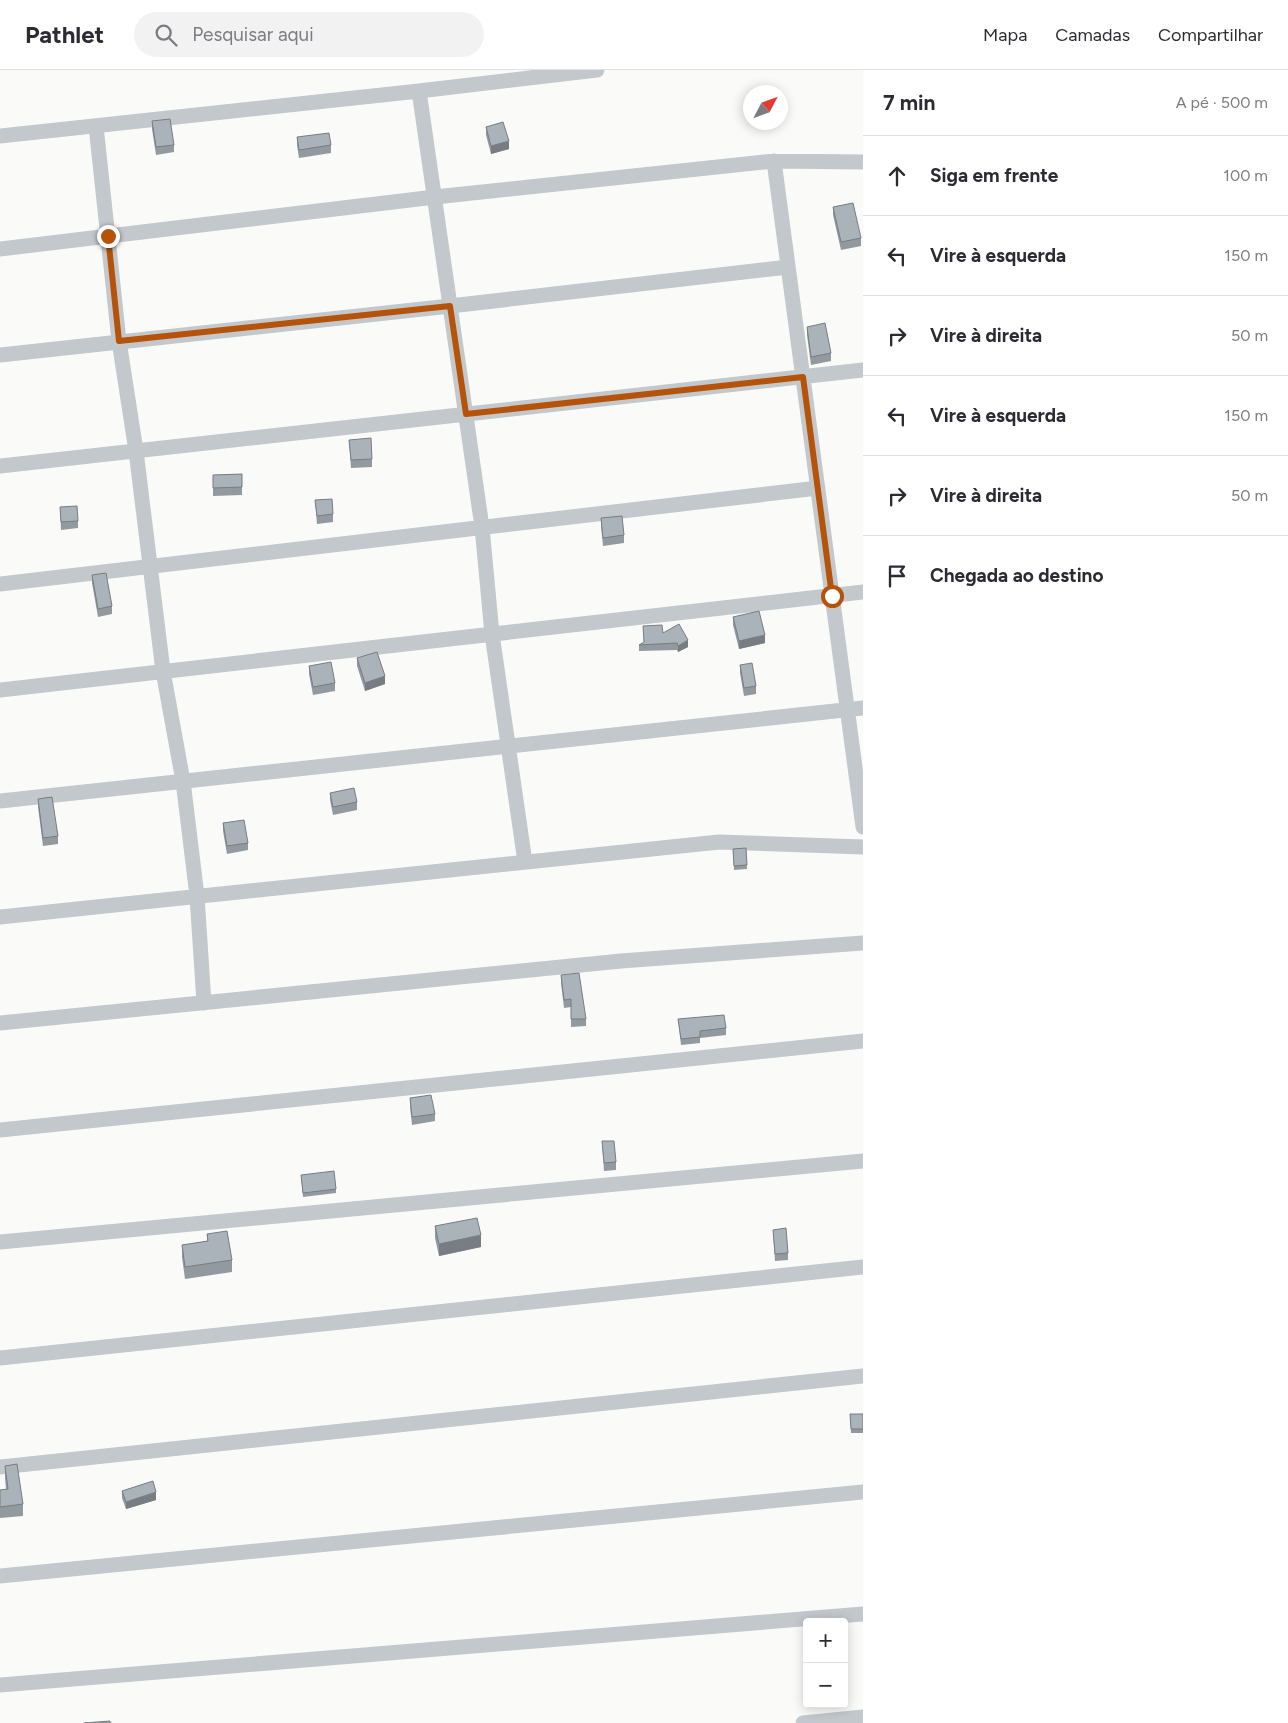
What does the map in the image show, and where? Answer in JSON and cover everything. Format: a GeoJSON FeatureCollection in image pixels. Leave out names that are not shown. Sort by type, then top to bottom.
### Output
{"type":"FeatureCollection","features":[{"type":"Feature","properties":{"kind":"street"},"geometry":{"type":"LineString","coordinates":[[0,136],[419,91],[535,74],[597,70]]}},
{"type":"Feature","properties":{"kind":"street"},"geometry":{"type":"LineString","coordinates":[[419,91],[482,527],[492,634],[525,862]]}},
{"type":"Feature","properties":{"kind":"street"},"geometry":{"type":"LineString","coordinates":[[96,126],[119,341],[136,451],[163,672],[183,781],[197,896],[204,1003]]}},
{"type":"Feature","properties":{"kind":"street"},"geometry":{"type":"LineString","coordinates":[[774,161],[863,827]]}},
{"type":"Feature","properties":{"kind":"street"},"geometry":{"type":"LineString","coordinates":[[0,249],[435,197],[774,161],[863,162]]}},
{"type":"Feature","properties":{"kind":"street"},"geometry":{"type":"LineString","coordinates":[[0,356],[119,341],[450,306],[788,267]]}},
{"type":"Feature","properties":{"kind":"street"},"geometry":{"type":"LineString","coordinates":[[0,466],[863,370]]}},
{"type":"Feature","properties":{"kind":"street"},"geometry":{"type":"LineString","coordinates":[[0,584],[818,488]]}},
{"type":"Feature","properties":{"kind":"street"},"geometry":{"type":"LineString","coordinates":[[0,690],[863,592]]}},
{"type":"Feature","properties":{"kind":"street"},"geometry":{"type":"LineString","coordinates":[[0,801],[863,708]]}},
{"type":"Feature","properties":{"kind":"street"},"geometry":{"type":"LineString","coordinates":[[0,917],[719,842],[863,847]]}},
{"type":"Feature","properties":{"kind":"street"},"geometry":{"type":"LineString","coordinates":[[0,1024],[621,960],[863,942]]}},
{"type":"Feature","properties":{"kind":"street"},"geometry":{"type":"LineString","coordinates":[[0,1130],[863,1041]]}},
{"type":"Feature","properties":{"kind":"street"},"geometry":{"type":"LineString","coordinates":[[0,1242],[863,1161]]}},
{"type":"Feature","properties":{"kind":"street"},"geometry":{"type":"LineString","coordinates":[[0,1358],[863,1268]]}},
{"type":"Feature","properties":{"kind":"street"},"geometry":{"type":"LineString","coordinates":[[0,1467],[863,1376]]}},
{"type":"Feature","properties":{"kind":"street"},"geometry":{"type":"LineString","coordinates":[[0,1576],[863,1492]]}},
{"type":"Feature","properties":{"kind":"street"},"geometry":{"type":"LineString","coordinates":[[0,1685],[863,1614]]}},
{"type":"Feature","properties":{"kind":"street"},"geometry":{"type":"LineString","coordinates":[[804,1723],[863,1718]]}},
{"type":"Feature","properties":{"kind":"building"},"geometry":{"type":"Polygon","coordinates":[[[170,119],[174,145],[156,147],[152,121],[170,119]]]}},
{"type":"Feature","properties":{"kind":"building"},"geometry":{"type":"Polygon","coordinates":[[[503,122],[509,141],[491,146],[486,127],[503,122]]]}},
{"type":"Feature","properties":{"kind":"building"},"geometry":{"type":"Polygon","coordinates":[[[329,133],[331,145],[299,150],[297,137],[329,133]]]}},
{"type":"Feature","properties":{"kind":"building"},"geometry":{"type":"Polygon","coordinates":[[[853,203],[861,238],[841,242],[833,207],[853,203]]]}},
{"type":"Feature","properties":{"kind":"building"},"geometry":{"type":"Polygon","coordinates":[[[825,323],[831,353],[811,357],[807,327],[825,323]]]}},
{"type":"Feature","properties":{"kind":"building"},"geometry":{"type":"Polygon","coordinates":[[[371,438],[372,459],[351,460],[349,440],[371,438]]]}},
{"type":"Feature","properties":{"kind":"building"},"geometry":{"type":"Polygon","coordinates":[[[242,474],[242,487],[213,488],[213,475],[242,474]]]}},
{"type":"Feature","properties":{"kind":"building"},"geometry":{"type":"Polygon","coordinates":[[[332,499],[333,514],[317,516],[315,500],[332,499]]]}},
{"type":"Feature","properties":{"kind":"building"},"geometry":{"type":"Polygon","coordinates":[[[77,506],[78,521],[61,522],[60,507],[77,506]]]}},
{"type":"Feature","properties":{"kind":"building"},"geometry":{"type":"Polygon","coordinates":[[[622,516],[624,535],[603,538],[601,518],[622,516]]]}},
{"type":"Feature","properties":{"kind":"building"},"geometry":{"type":"Polygon","coordinates":[[[106,573],[112,606],[98,609],[92,575],[106,573]]]}},
{"type":"Feature","properties":{"kind":"building"},"geometry":{"type":"Polygon","coordinates":[[[759,611],[765,635],[739,641],[733,617],[759,611]]]}},
{"type":"Feature","properties":{"kind":"building"},"geometry":{"type":"Polygon","coordinates":[[[679,624],[688,640],[678,646],[677,643],[639,645],[644,642],[643,626],[662,625],[663,633],[679,624]]]}},
{"type":"Feature","properties":{"kind":"building"},"geometry":{"type":"Polygon","coordinates":[[[377,652],[385,676],[365,683],[357,658],[377,652]]]}},
{"type":"Feature","properties":{"kind":"building"},"geometry":{"type":"Polygon","coordinates":[[[331,662],[335,683],[313,687],[309,666],[331,662]]]}},
{"type":"Feature","properties":{"kind":"building"},"geometry":{"type":"Polygon","coordinates":[[[752,663],[756,686],[744,688],[740,665],[752,663]]]}},
{"type":"Feature","properties":{"kind":"building"},"geometry":{"type":"Polygon","coordinates":[[[354,788],[357,802],[333,807],[330,793],[354,788]]]}},
{"type":"Feature","properties":{"kind":"building"},"geometry":{"type":"Polygon","coordinates":[[[52,797],[58,836],[43,838],[38,799],[52,797]]]}},
{"type":"Feature","properties":{"kind":"building"},"geometry":{"type":"Polygon","coordinates":[[[244,820],[248,843],[227,846],[223,823],[244,820]]]}},
{"type":"Feature","properties":{"kind":"building"},"geometry":{"type":"Polygon","coordinates":[[[746,848],[747,865],[734,866],[733,849],[746,848]]]}},
{"type":"Feature","properties":{"kind":"building"},"geometry":{"type":"Polygon","coordinates":[[[579,973],[586,1019],[571,1019],[571,999],[564,1000],[561,975],[579,973]]]}},
{"type":"Feature","properties":{"kind":"building"},"geometry":{"type":"Polygon","coordinates":[[[724,1015],[726,1028],[700,1031],[700,1037],[681,1039],[678,1019],[724,1015]]]}},
{"type":"Feature","properties":{"kind":"building"},"geometry":{"type":"Polygon","coordinates":[[[431,1095],[435,1114],[412,1117],[410,1098],[431,1095]]]}},
{"type":"Feature","properties":{"kind":"building"},"geometry":{"type":"Polygon","coordinates":[[[602,1141],[614,1141],[616,1162],[604,1163],[602,1141]]]}},
{"type":"Feature","properties":{"kind":"building"},"geometry":{"type":"Polygon","coordinates":[[[334,1171],[336,1189],[303,1193],[301,1175],[334,1171]]]}},
{"type":"Feature","properties":{"kind":"building"},"geometry":{"type":"Polygon","coordinates":[[[477,1218],[481,1235],[439,1244],[435,1226],[477,1218]]]}},
{"type":"Feature","properties":{"kind":"building"},"geometry":{"type":"Polygon","coordinates":[[[786,1228],[788,1253],[775,1254],[773,1230],[786,1228]]]}},
{"type":"Feature","properties":{"kind":"building"},"geometry":{"type":"Polygon","coordinates":[[[227,1231],[232,1260],[185,1267],[182,1245],[208,1241],[207,1234],[227,1231]]]}},
{"type":"Feature","properties":{"kind":"building"},"geometry":{"type":"Polygon","coordinates":[[[850,1414],[863,1414],[863,1429],[851,1429],[850,1414]]]}},
{"type":"Feature","properties":{"kind":"building"},"geometry":{"type":"Polygon","coordinates":[[[17,1464],[23,1504],[0,1507],[0,1490],[8,1489],[5,1466],[17,1464]]]}},
{"type":"Feature","properties":{"kind":"building"},"geometry":{"type":"Polygon","coordinates":[[[153,1481],[156,1492],[126,1502],[122,1491],[153,1481]]]}},
{"type":"Feature","properties":{"kind":"building"},"geometry":{"type":"Polygon","coordinates":[[[110,1721],[111,1723],[84,1723],[110,1721]]]}},
{"type":"Feature","properties":{"kind":"route"},"geometry":{"type":"LineString","coordinates":[[108,236],[119,341],[450,306],[466,414],[803,377],[832,596]]}}]}
